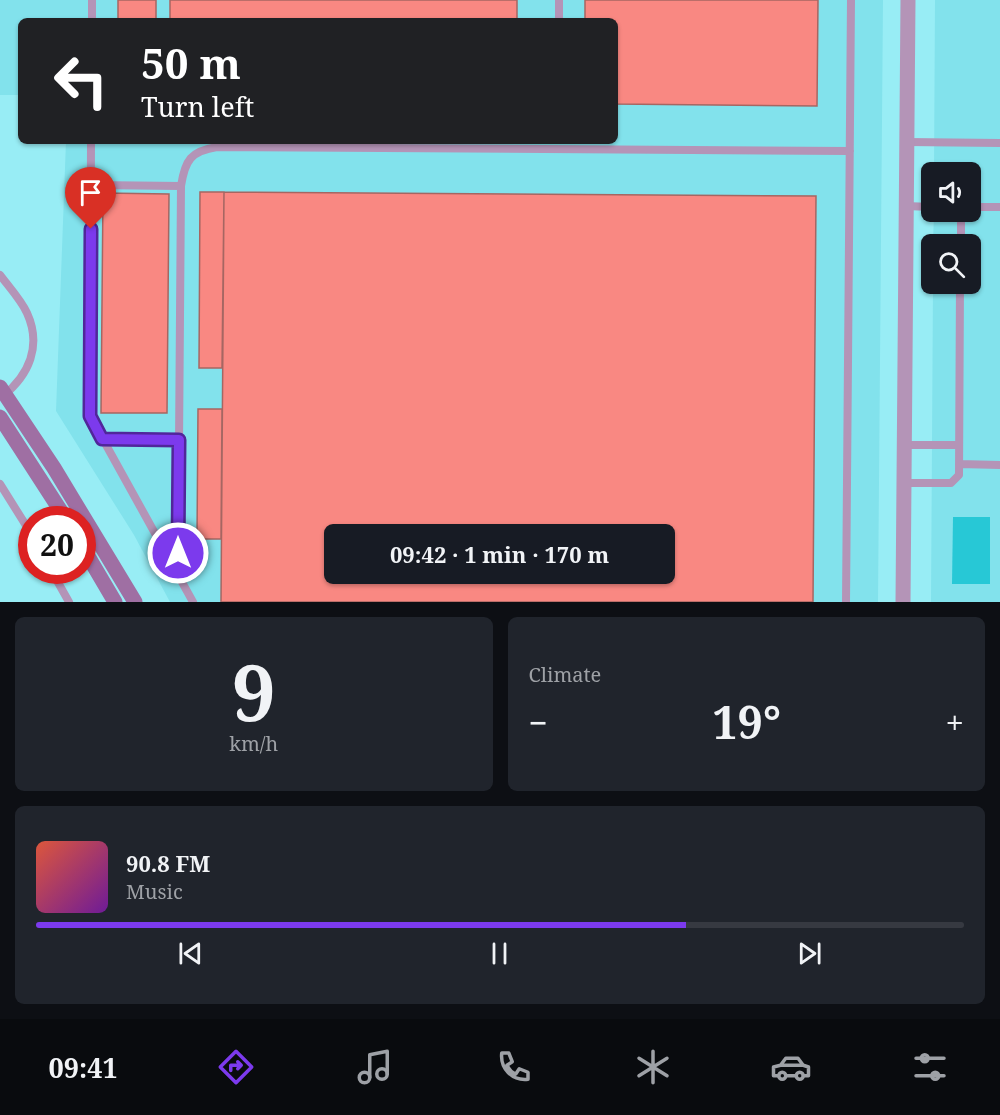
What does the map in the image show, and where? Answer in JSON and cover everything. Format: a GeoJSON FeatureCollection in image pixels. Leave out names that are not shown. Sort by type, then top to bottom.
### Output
{"type":"FeatureCollection","features":[{"type":"Feature","properties":{"kind":"main road"},"geometry":{"type":"LineString","coordinates":[[2,393],[60,477],[135,602]]}},
{"type":"Feature","properties":{"kind":"main road"},"geometry":{"type":"LineString","coordinates":[[0,417],[58,506]]}},
{"type":"Feature","properties":{"kind":"main road"},"geometry":{"type":"LineString","coordinates":[[96,570],[115,602]]}},
{"type":"Feature","properties":{"kind":"street"},"geometry":{"type":"LineString","coordinates":[[903,602],[908,0]]}},
{"type":"Feature","properties":{"kind":"lane"},"geometry":{"type":"LineString","coordinates":[[92,0],[92,18]]}},
{"type":"Feature","properties":{"kind":"lane"},"geometry":{"type":"LineString","coordinates":[[559,0],[559,18]]}},
{"type":"Feature","properties":{"kind":"lane"},"geometry":{"type":"LineString","coordinates":[[846,602],[851,0]]}},
{"type":"Feature","properties":{"kind":"lane"},"geometry":{"type":"LineString","coordinates":[[907,142],[1000,143]]}},
{"type":"Feature","properties":{"kind":"lane"},"geometry":{"type":"LineString","coordinates":[[91,144],[90,416],[193,602]]}},
{"type":"Feature","properties":{"kind":"lane"},"geometry":{"type":"LineString","coordinates":[[178,575],[181,186],[183,170],[191,156],[204,149],[217,147],[558,145],[850,151]]}},
{"type":"Feature","properties":{"kind":"lane"},"geometry":{"type":"LineString","coordinates":[[91,185],[181,186]]}},
{"type":"Feature","properties":{"kind":"lane"},"geometry":{"type":"LineString","coordinates":[[906,207],[921,207]]}},
{"type":"Feature","properties":{"kind":"lane"},"geometry":{"type":"LineString","coordinates":[[981,207],[1000,207]]}},
{"type":"Feature","properties":{"kind":"lane"},"geometry":{"type":"LineString","coordinates":[[0,274],[27,312],[33,331],[33,351],[26,373],[2,393]]}},
{"type":"Feature","properties":{"kind":"lane"},"geometry":{"type":"LineString","coordinates":[[904,483],[951,483],[959,475],[960,294]]}},
{"type":"Feature","properties":{"kind":"lane"},"geometry":{"type":"LineString","coordinates":[[102,439],[179,440]]}},
{"type":"Feature","properties":{"kind":"lane"},"geometry":{"type":"LineString","coordinates":[[905,445],[959,445]]}},
{"type":"Feature","properties":{"kind":"lane"},"geometry":{"type":"LineString","coordinates":[[959,464],[1000,465]]}},
{"type":"Feature","properties":{"kind":"lane"},"geometry":{"type":"LineString","coordinates":[[0,484],[18,513]]}},
{"type":"Feature","properties":{"kind":"lane"},"geometry":{"type":"LineString","coordinates":[[59,584],[69,602]]}},
{"type":"Feature","properties":{"kind":"shaded area"},"geometry":{"type":"Polygon","coordinates":[[[0,0],[883,0],[878,602],[170,602],[134,535],[56,411],[66,144],[618,144],[618,18],[18,18],[18,95],[0,95],[0,0]]]}},
{"type":"Feature","properties":{"kind":"shaded area"},"geometry":{"type":"Polygon","coordinates":[[[935,0],[1000,0],[1000,602],[931,602],[933,294],[981,294],[981,234],[933,234],[934,222],[981,222],[981,162],[934,162],[935,0]]]}},
{"type":"Feature","properties":{"kind":"shaded area"},"geometry":{"type":"Polygon","coordinates":[[[953,517],[990,517],[990,584],[952,584],[953,517]]]}},
{"type":"Feature","properties":{"kind":"building"},"geometry":{"type":"Polygon","coordinates":[[[118,0],[156,0],[156,18],[118,18],[118,0]]]}},
{"type":"Feature","properties":{"kind":"building"},"geometry":{"type":"Polygon","coordinates":[[[170,0],[517,0],[517,18],[170,18],[170,0]]]}},
{"type":"Feature","properties":{"kind":"building"},"geometry":{"type":"Polygon","coordinates":[[[585,0],[818,0],[817,106],[618,104],[618,18],[585,18],[585,0]]]}},
{"type":"Feature","properties":{"kind":"building"},"geometry":{"type":"Polygon","coordinates":[[[200,192],[224,192],[222,368],[199,368],[200,192]]]}},
{"type":"Feature","properties":{"kind":"building"},"geometry":{"type":"Polygon","coordinates":[[[224,192],[816,196],[813,602],[221,602],[224,192]]]}},
{"type":"Feature","properties":{"kind":"building"},"geometry":{"type":"Polygon","coordinates":[[[103,193],[169,194],[167,413],[101,413],[103,193]]]}},
{"type":"Feature","properties":{"kind":"building"},"geometry":{"type":"Polygon","coordinates":[[[198,409],[222,409],[221,539],[197,539],[198,409]]]}},
{"type":"Feature","properties":{"kind":"route"},"geometry":{"type":"LineString","coordinates":[[91,229],[90,416],[102,439],[179,440],[178,553]]}}]}
